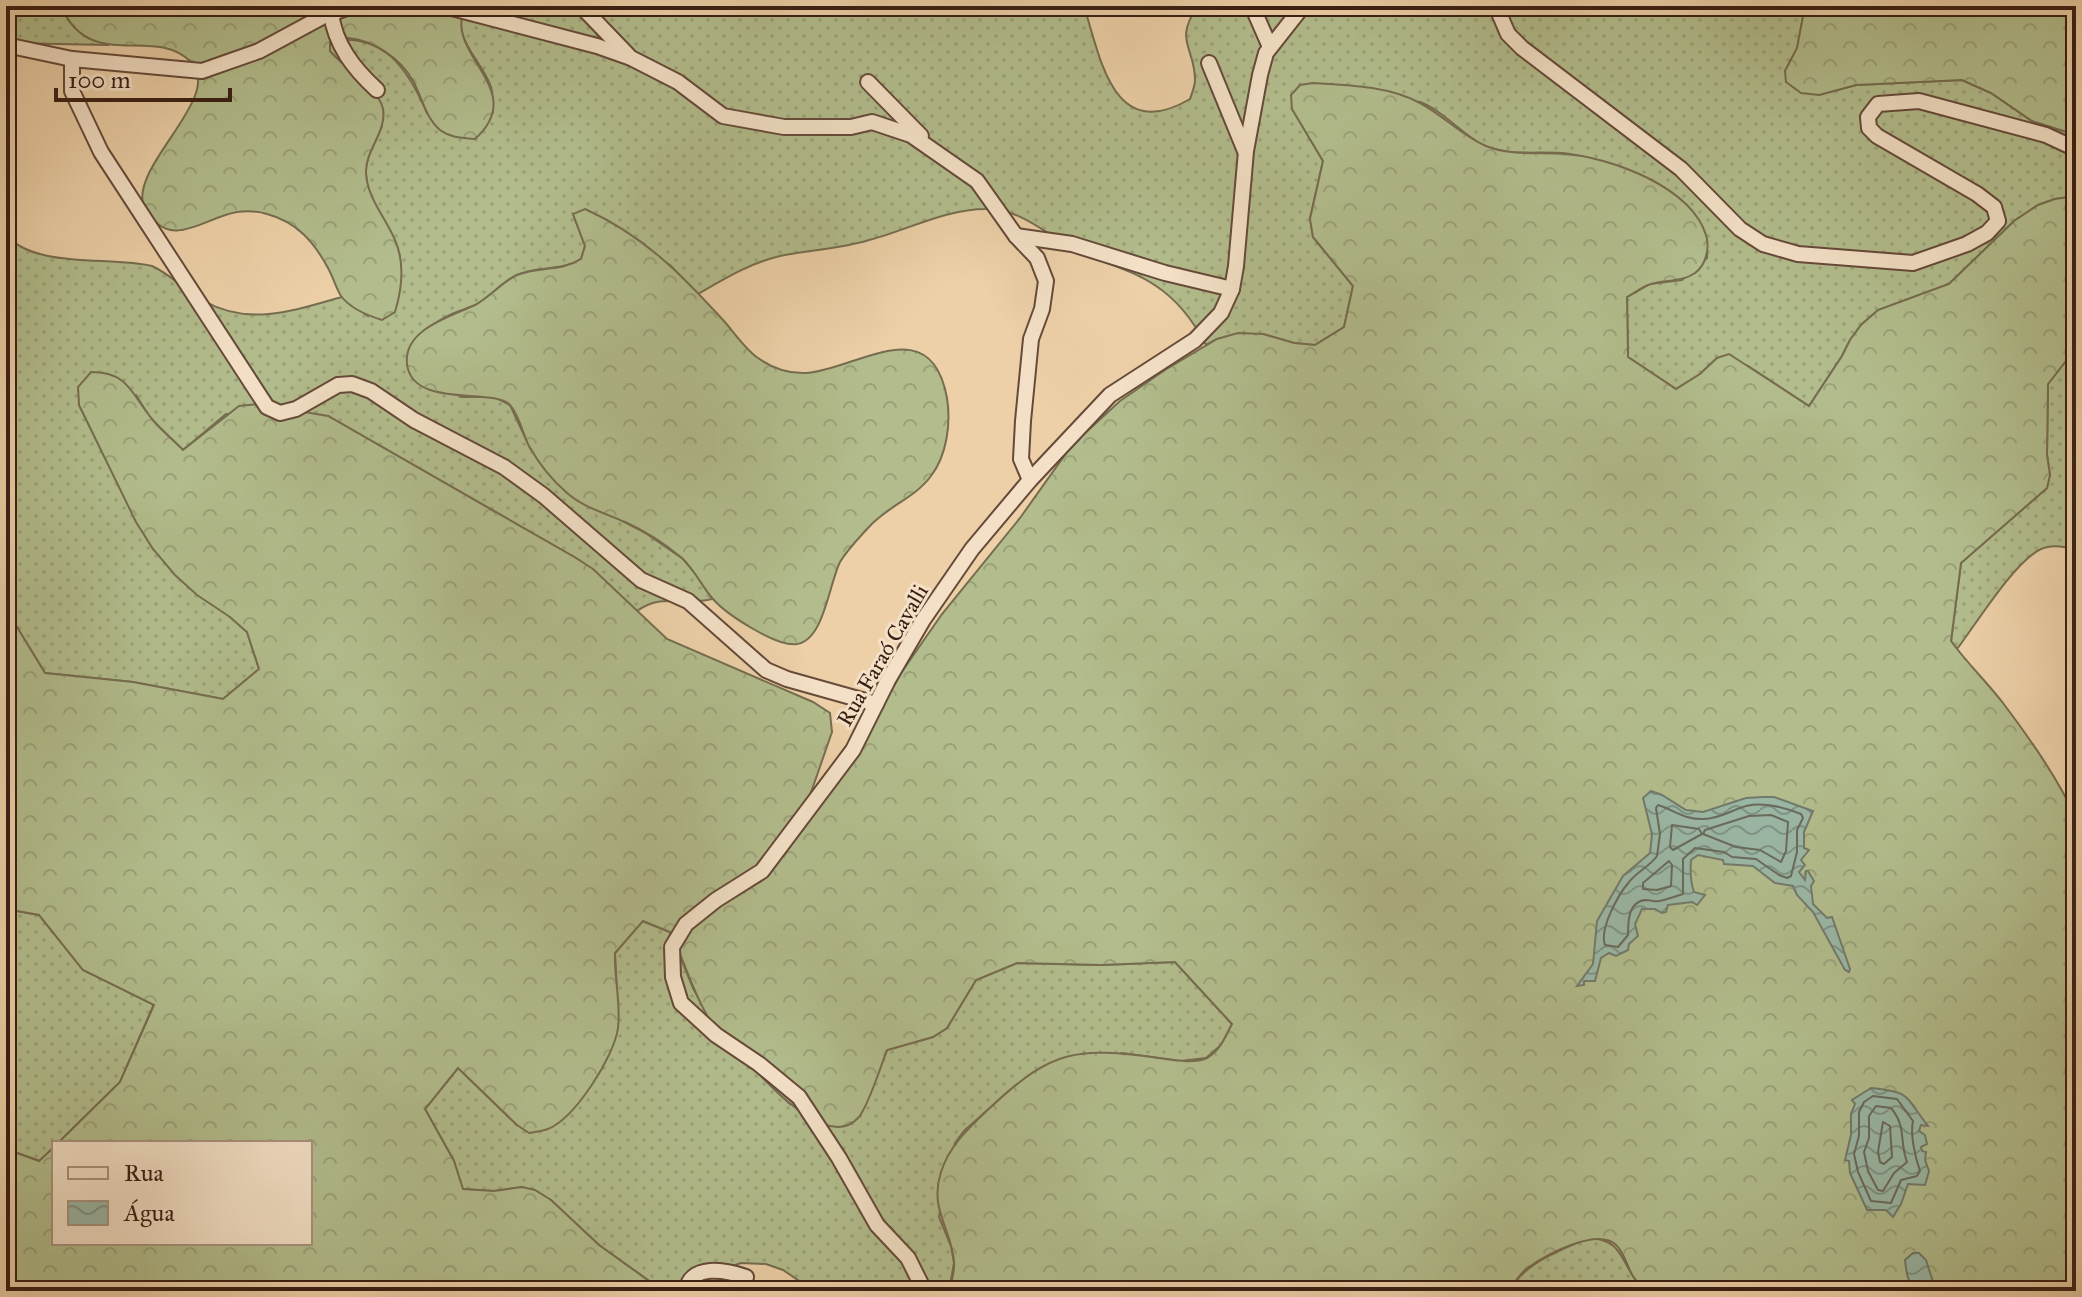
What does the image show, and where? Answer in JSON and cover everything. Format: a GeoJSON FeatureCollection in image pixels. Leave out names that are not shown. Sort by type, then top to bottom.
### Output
{"type":"FeatureCollection","features":[{"type":"Feature","properties":{"kind":"street"},"geometry":{"type":"LineString","coordinates":[[6,45],[72,59],[202,71],[259,51],[331,13],[352,6]]}},
{"type":"Feature","properties":{"kind":"street"},"geometry":{"type":"LineString","coordinates":[[444,6],[597,46],[631,58],[678,82],[723,116],[784,127],[851,127],[872,122],[911,135],[977,181],[1016,236],[1037,258],[1046,281],[1042,309],[1031,339],[1024,407],[1021,459],[1030,480]]}},
{"type":"Feature","properties":{"kind":"street"},"geometry":{"type":"LineString","coordinates":[[581,6],[631,58]]}},
{"type":"Feature","properties":{"kind":"street"},"geometry":{"type":"LineString","coordinates":[[1252,6],[1270,47]]}},
{"type":"Feature","properties":{"kind":"street","name":"Rua Faraó Cavalli"},"geometry":{"type":"LineString","coordinates":[[920,1291],[921,1284],[908,1258],[877,1225],[839,1158],[799,1097],[759,1064],[716,1035],[681,1003],[673,977],[672,947],[686,924],[716,900],[762,871],[853,750],[923,620],[972,549],[1030,480],[1110,395],[1195,340],[1221,313],[1232,289],[1236,266],[1246,151],[1260,75],[1270,47],[1303,6]]}},
{"type":"Feature","properties":{"kind":"street"},"geometry":{"type":"LineString","coordinates":[[1496,6],[1508,34],[1522,48],[1681,169],[1740,229],[1763,244],[1798,254],[1913,263],[1967,244],[1987,233],[1998,221],[1994,207],[1977,194],[1877,136],[1869,128],[1868,117],[1878,104],[1899,100],[1930,103],[2046,135],[2076,149]]}},
{"type":"Feature","properties":{"kind":"street"},"geometry":{"type":"LineString","coordinates":[[331,13],[337,38],[349,60],[377,90]]}},
{"type":"Feature","properties":{"kind":"street"},"geometry":{"type":"LineString","coordinates":[[72,59],[72,91],[101,152],[267,407],[280,413],[296,409],[338,385],[352,384],[371,391],[414,420],[514,474],[641,580],[688,601],[766,670],[799,683],[876,704]]}},
{"type":"Feature","properties":{"kind":"street"},"geometry":{"type":"LineString","coordinates":[[1209,63],[1246,151]]}},
{"type":"Feature","properties":{"kind":"street"},"geometry":{"type":"LineString","coordinates":[[868,82],[936,151]]}},
{"type":"Feature","properties":{"kind":"street"},"geometry":{"type":"LineString","coordinates":[[1016,236],[1072,244],[1165,273],[1232,289]]}},
{"type":"Feature","properties":{"kind":"street"},"geometry":{"type":"LineString","coordinates":[[686,1291],[690,1279],[698,1272],[733,1272],[746,1277]]}},
{"type":"Feature","properties":{"kind":"green space"},"geometry":{"type":"Polygon","coordinates":[[[6,6],[61,6],[80,32],[109,45],[6,43],[6,6]]]}},
{"type":"Feature","properties":{"kind":"green space"},"geometry":{"type":"Polygon","coordinates":[[[61,6],[466,6],[461,23],[464,40],[490,87],[494,104],[490,121],[475,139],[452,136],[440,130],[427,113],[408,73],[386,52],[358,40],[346,38],[330,42],[330,51],[375,93],[383,109],[382,125],[366,173],[373,199],[395,240],[400,258],[401,285],[395,312],[382,320],[349,304],[341,296],[317,250],[296,228],[278,218],[260,212],[241,212],[179,230],[169,230],[159,225],[143,205],[144,188],[151,169],[188,111],[196,93],[198,76],[191,62],[176,51],[105,44],[88,38],[73,26],[61,6]]]}},
{"type":"Feature","properties":{"kind":"green space"},"geometry":{"type":"Polygon","coordinates":[[[466,6],[1084,6],[1097,50],[1115,90],[1128,104],[1144,111],[1164,110],[1190,99],[1195,80],[1186,36],[1198,6],[1805,6],[1797,49],[1785,71],[1819,95],[1856,85],[1962,80],[1991,93],[2032,121],[2076,135],[2076,196],[2038,205],[2014,221],[1949,284],[1878,310],[1850,340],[1809,406],[1748,366],[1717,358],[1700,374],[1676,389],[1628,357],[1627,297],[1650,284],[1682,280],[1707,258],[1705,235],[1695,215],[1680,198],[1638,173],[1591,158],[1560,153],[1505,151],[1485,146],[1437,111],[1417,101],[1292,109],[1323,161],[1310,218],[1313,237],[1353,286],[1344,327],[1315,345],[1263,334],[1217,339],[1206,345],[1185,312],[1156,286],[1072,248],[1025,219],[1000,210],[956,212],[858,243],[769,259],[698,294],[670,265],[573,214],[585,246],[581,259],[565,266],[515,276],[479,303],[442,319],[417,341],[407,365],[461,397],[495,397],[510,405],[530,448],[566,492],[644,532],[683,559],[705,585],[712,599],[656,602],[637,611],[576,558],[328,416],[226,414],[183,450],[151,419],[136,395],[79,405],[153,549],[247,632],[259,669],[223,699],[133,682],[45,673],[6,609],[6,235],[19,246],[54,257],[152,266],[204,301],[238,313],[273,314],[342,297],[368,316],[400,256],[367,185],[367,161],[382,126],[330,51],[330,41],[365,42],[392,57],[411,82],[427,113],[493,112],[491,87],[468,48],[461,28],[466,6]]]}},
{"type":"Feature","properties":{"kind":"green space"},"geometry":{"type":"Polygon","coordinates":[[[1805,6],[2076,6],[2076,135],[2032,121],[1991,93],[1962,80],[1856,85],[1819,95],[1801,93],[1786,82],[1785,71],[1797,48],[1805,6]]]}},
{"type":"Feature","properties":{"kind":"green space"},"geometry":{"type":"Polygon","coordinates":[[[1300,85],[1368,87],[1395,93],[1428,108],[1486,146],[1505,151],[1583,156],[1625,168],[1667,189],[1697,218],[1706,235],[1707,251],[1702,266],[1690,276],[1648,285],[1627,297],[1628,357],[1676,389],[1700,374],[1717,358],[1729,354],[1809,406],[1850,340],[1878,310],[1949,284],[2014,221],[2038,205],[2076,196],[2076,348],[2048,384],[2047,455],[2050,475],[2047,488],[1961,563],[1951,641],[2023,730],[2052,773],[2076,818],[2076,1291],[1648,1291],[1631,1274],[1616,1245],[1597,1239],[1572,1244],[1537,1262],[1520,1275],[1510,1291],[949,1291],[954,1261],[939,1208],[941,1172],[956,1144],[992,1106],[1032,1073],[1068,1056],[1106,1053],[1183,1061],[1207,1058],[1219,1047],[1232,1024],[1175,962],[1101,965],[1017,963],[976,980],[947,1028],[933,1037],[887,1050],[862,1113],[845,1126],[831,1126],[815,1120],[783,1098],[723,1038],[699,1000],[670,932],[643,921],[615,953],[619,1019],[615,1040],[592,1085],[559,1123],[546,1130],[529,1133],[458,1068],[425,1109],[454,1161],[463,1189],[494,1191],[522,1187],[535,1190],[551,1200],[599,1245],[663,1291],[6,1291],[6,1149],[39,1161],[52,1149],[52,1245],[312,1245],[312,1141],[60,1141],[120,1082],[154,1005],[83,970],[39,915],[6,909],[6,772],[14,751],[6,744],[6,609],[45,673],[133,682],[223,699],[259,669],[247,632],[175,575],[136,522],[79,405],[78,387],[91,372],[121,380],[183,450],[239,406],[258,404],[328,416],[576,558],[593,569],[667,639],[813,702],[830,713],[832,732],[807,804],[881,709],[901,673],[942,614],[1020,518],[1067,452],[1120,401],[1217,339],[1238,333],[1263,334],[1315,345],[1344,327],[1353,286],[1313,237],[1310,219],[1323,161],[1292,109],[1291,95],[1300,85]]]}},
{"type":"Feature","properties":{"kind":"green space"},"geometry":{"type":"Polygon","coordinates":[[[585,209],[625,231],[660,257],[749,350],[775,367],[807,373],[890,351],[909,350],[925,356],[938,371],[947,398],[948,418],[944,449],[936,468],[924,484],[875,521],[846,553],[836,572],[820,622],[806,640],[788,644],[740,621],[719,605],[687,563],[669,548],[640,529],[572,497],[537,458],[510,405],[487,397],[437,392],[423,387],[412,378],[407,364],[408,352],[421,333],[442,319],[475,305],[517,275],[566,266],[581,259],[585,246],[573,214],[585,209]]]}},
{"type":"Feature","properties":{"kind":"green space"},"geometry":{"type":"Polygon","coordinates":[[[2076,348],[2076,550],[2048,547],[2029,557],[2007,581],[1957,649],[1951,641],[1961,563],[2047,488],[2050,475],[2047,455],[2048,384],[2076,348]]]}},
{"type":"Feature","properties":{"kind":"green space"},"geometry":{"type":"Polygon","coordinates":[[[6,909],[39,915],[83,970],[154,1004],[120,1082],[60,1141],[52,1141],[52,1149],[40,1161],[6,1149],[6,909]]]}},
{"type":"Feature","properties":{"kind":"green space"},"geometry":{"type":"Polygon","coordinates":[[[642,921],[670,932],[711,1022],[790,1104],[860,1116],[887,1050],[933,1037],[947,1028],[976,980],[1017,963],[1101,965],[1175,962],[1232,1024],[1221,1045],[1206,1058],[1181,1061],[1122,1053],[1010,1090],[964,1131],[955,1143],[939,1217],[951,1246],[954,1263],[949,1291],[814,1291],[783,1270],[766,1264],[741,1263],[712,1273],[695,1291],[663,1291],[599,1245],[551,1200],[522,1187],[494,1191],[462,1189],[454,1161],[425,1109],[458,1068],[517,1125],[618,1008],[615,953],[642,921]]]}},
{"type":"Feature","properties":{"kind":"green space"},"geometry":{"type":"Polygon","coordinates":[[[1587,1238],[1600,1239],[1617,1250],[1632,1275],[1648,1291],[1510,1291],[1533,1265],[1587,1238]]]}},
{"type":"Feature","properties":{"kind":"water"},"geometry":{"type":"Polygon","coordinates":[[[1651,791],[1686,810],[1703,812],[1746,798],[1774,797],[1813,811],[1804,832],[1804,848],[1809,850],[1801,860],[1805,865],[1799,872],[1805,880],[1808,871],[1814,881],[1811,886],[1813,904],[1827,918],[1832,917],[1849,972],[1845,970],[1813,912],[1793,886],[1775,883],[1753,866],[1724,864],[1723,860],[1698,855],[1691,860],[1691,880],[1694,892],[1705,895],[1697,905],[1692,902],[1668,905],[1666,912],[1662,913],[1655,909],[1642,909],[1635,924],[1638,936],[1629,944],[1628,950],[1616,956],[1609,953],[1601,958],[1595,981],[1584,981],[1584,985],[1577,986],[1593,964],[1597,921],[1623,876],[1650,853],[1652,834],[1643,798],[1651,791]]]}},
{"type":"Feature","properties":{"kind":"water"},"geometry":{"type":"Polygon","coordinates":[[[1871,1088],[1893,1091],[1906,1097],[1928,1126],[1921,1125],[1919,1131],[1925,1135],[1927,1144],[1921,1147],[1926,1152],[1929,1171],[1925,1185],[1908,1184],[1893,1217],[1886,1210],[1867,1210],[1850,1173],[1849,1161],[1845,1160],[1855,1104],[1852,1100],[1871,1088]]]}},
{"type":"Feature","properties":{"kind":"water"},"geometry":{"type":"Polygon","coordinates":[[[1913,1253],[1919,1253],[1926,1260],[1936,1291],[1917,1288],[1910,1282],[1905,1260],[1913,1253]]]}}]}
